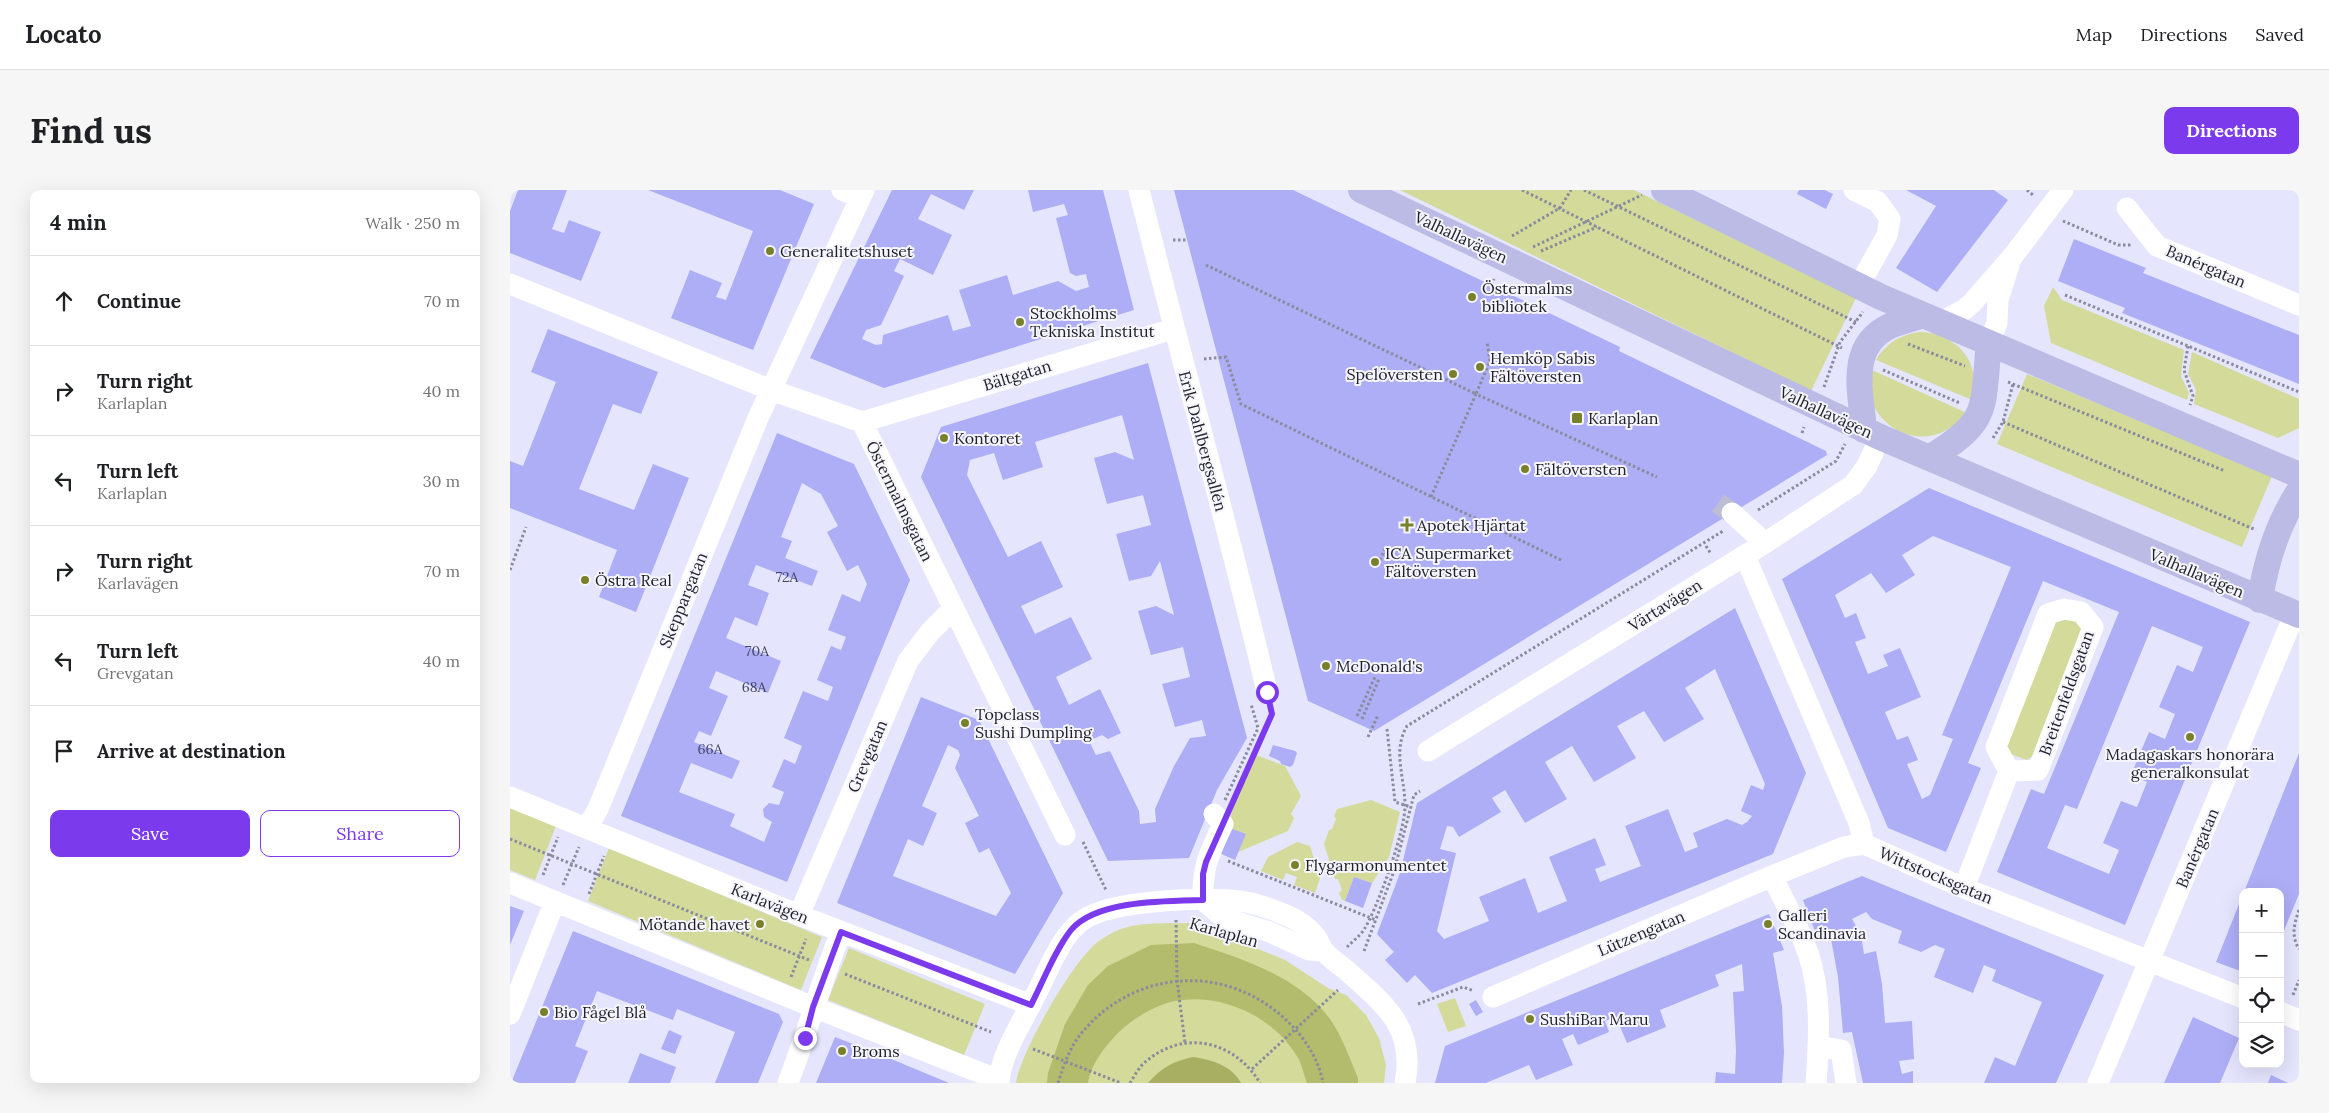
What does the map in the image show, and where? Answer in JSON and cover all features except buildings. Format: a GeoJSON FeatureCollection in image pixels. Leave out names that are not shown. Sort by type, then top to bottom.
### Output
{"type":"FeatureCollection","features":[{"type":"Feature","properties":{"kind":"main road","name":"Valhallavägen"},"geometry":{"type":"LineString","coordinates":[[1361,190],[1863,437],[1929,458],[2260,600],[2297,614]]}},
{"type":"Feature","properties":{"kind":"main road"},"geometry":{"type":"LineString","coordinates":[[1672,193],[1859,286],[1932,319],[2299,475]]}},
{"type":"Feature","properties":{"kind":"main road"},"geometry":{"type":"LineString","coordinates":[[1863,437],[1858,385],[1864,350],[1880,332],[1890,326],[1932,319]]}},
{"type":"Feature","properties":{"kind":"main road"},"geometry":{"type":"LineString","coordinates":[[1929,458],[1954,443],[1972,428],[1981,412],[1987,374],[1989,343]]}},
{"type":"Feature","properties":{"kind":"main road"},"geometry":{"type":"LineString","coordinates":[[2260,600],[2265,566],[2274,538],[2299,491]]}},
{"type":"Feature","properties":{"kind":"street","name":"Erik Dahlbergsallén"},"geometry":{"type":"LineString","coordinates":[[1139,190],[1173,329],[1235,559],[1258,694]]}},
{"type":"Feature","properties":{"kind":"street"},"geometry":{"type":"LineString","coordinates":[[1854,190],[1878,202],[1890,219],[1887,235],[1859,286]]}},
{"type":"Feature","properties":{"kind":"street"},"geometry":{"type":"LineString","coordinates":[[1932,319],[1965,309],[2013,256],[2063,190]]}},
{"type":"Feature","properties":{"kind":"street","name":"Skeppargatan"},"geometry":{"type":"LineString","coordinates":[[587,828],[598,809],[758,418],[856,193]]}},
{"type":"Feature","properties":{"kind":"street","name":"Banérgatan"},"geometry":{"type":"LineString","coordinates":[[2127,208],[2157,246],[2299,305]]}},
{"type":"Feature","properties":{"kind":"street"},"geometry":{"type":"LineString","coordinates":[[1989,343],[1997,323],[1998,300],[2013,256]]}},
{"type":"Feature","properties":{"kind":"street","name":"Östermalmsgatan"},"geometry":{"type":"LineString","coordinates":[[510,284],[771,390],[862,422],[1065,835]]}},
{"type":"Feature","properties":{"kind":"street","name":"Bältgatan"},"geometry":{"type":"LineString","coordinates":[[862,422],[1173,329]]}},
{"type":"Feature","properties":{"kind":"street","name":"Värtavägen"},"geometry":{"type":"LineString","coordinates":[[1428,751],[1745,556],[1853,485],[1867,466],[1863,437]]}},
{"type":"Feature","properties":{"kind":"street"},"geometry":{"type":"LineString","coordinates":[[1737,517],[1765,543]]}},
{"type":"Feature","properties":{"kind":"street","name":"Wittstocksgatan"},"geometry":{"type":"LineString","coordinates":[[1745,556],[1860,823],[1864,844],[1964,888],[2239,996]]}},
{"type":"Feature","properties":{"kind":"street","name":"Grevgatan"},"geometry":{"type":"LineString","coordinates":[[806,918],[908,661],[930,632],[953,609]]}},
{"type":"Feature","properties":{"kind":"street","name":"Breitenfeldsgatan"},"geometry":{"type":"LineString","coordinates":[[2064,609],[2081,612],[2093,627],[2038,770],[2009,771],[1996,747],[2048,614],[2064,609]]}},
{"type":"Feature","properties":{"kind":"street","name":"Banérgatan"},"geometry":{"type":"LineString","coordinates":[[2098,1083],[2297,614]]}},
{"type":"Feature","properties":{"kind":"street"},"geometry":{"type":"LineString","coordinates":[[1964,888],[2009,771]]}},
{"type":"Feature","properties":{"kind":"street","name":"Karlavägen"},"geometry":{"type":"LineString","coordinates":[[510,797],[841,932],[1031,1005]]}},
{"type":"Feature","properties":{"kind":"street"},"geometry":{"type":"LineString","coordinates":[[1203,900],[1203,874],[1218,819]]}},
{"type":"Feature","properties":{"kind":"street","name":"Lützengatan"},"geometry":{"type":"LineString","coordinates":[[1493,997],[1772,876],[1844,847],[1864,844]]}},
{"type":"Feature","properties":{"kind":"street"},"geometry":{"type":"LineString","coordinates":[[1772,876],[1808,953],[1816,990],[1818,1046],[1816,1083]]}},
{"type":"Feature","properties":{"kind":"street"},"geometry":{"type":"LineString","coordinates":[[510,883],[999,1081]]}},
{"type":"Feature","properties":{"kind":"street","name":"Karlaplan"},"geometry":{"type":"LineString","coordinates":[[999,1081],[1012,1040],[1071,930],[1082,920],[1094,914],[1150,903],[1203,900],[1240,901],[1287,915],[1305,925],[1329,955],[1373,994],[1400,1028],[1405,1037],[1408,1057],[1405,1083]]}},
{"type":"Feature","properties":{"kind":"street"},"geometry":{"type":"LineString","coordinates":[[510,1014],[555,901]]}},
{"type":"Feature","properties":{"kind":"street"},"geometry":{"type":"LineString","coordinates":[[788,1083],[809,1027],[813,1007],[827,967],[841,932]]}},
{"type":"Feature","properties":{"kind":"street"},"geometry":{"type":"LineString","coordinates":[[2284,1014],[2299,1020]]}},
{"type":"Feature","properties":{"kind":"street"},"geometry":{"type":"LineString","coordinates":[[1818,1046],[1841,1050],[1846,1083]]}},
{"type":"Feature","properties":{"kind":"path"},"geometry":{"type":"LineString","coordinates":[[1522,190],[1838,346],[1846,352]]}},
{"type":"Feature","properties":{"kind":"path"},"geometry":{"type":"LineString","coordinates":[[1512,236],[1560,208],[1571,190]]}},
{"type":"Feature","properties":{"kind":"path"},"geometry":{"type":"LineString","coordinates":[[1584,190],[1880,332],[2230,473]]}},
{"type":"Feature","properties":{"kind":"path"},"geometry":{"type":"LineString","coordinates":[[2027,190],[2033,195]]}},
{"type":"Feature","properties":{"kind":"path"},"geometry":{"type":"LineString","coordinates":[[1528,250],[1672,193]]}},
{"type":"Feature","properties":{"kind":"path"},"geometry":{"type":"LineString","coordinates":[[2060,220],[2118,245],[2157,246]]}},
{"type":"Feature","properties":{"kind":"path"},"geometry":{"type":"LineString","coordinates":[[1539,252],[1597,227]]}},
{"type":"Feature","properties":{"kind":"path"},"geometry":{"type":"LineString","coordinates":[[1206,265],[1476,394],[1657,477]]}},
{"type":"Feature","properties":{"kind":"path"},"geometry":{"type":"LineString","coordinates":[[1492,285],[1493,280]]}},
{"type":"Feature","properties":{"kind":"path"},"geometry":{"type":"LineString","coordinates":[[2065,295],[2299,392]]}},
{"type":"Feature","properties":{"kind":"path"},"geometry":{"type":"LineString","coordinates":[[1431,497],[1490,361],[1486,342]]}},
{"type":"Feature","properties":{"kind":"path"},"geometry":{"type":"LineString","coordinates":[[2188,346],[2184,370],[2194,396],[2190,406]]}},
{"type":"Feature","properties":{"kind":"path"},"geometry":{"type":"LineString","coordinates":[[1204,359],[1226,357],[1241,404],[1561,560]]}},
{"type":"Feature","properties":{"kind":"path"},"geometry":{"type":"LineString","coordinates":[[1876,367],[1968,406]]}},
{"type":"Feature","properties":{"kind":"path"},"geometry":{"type":"LineString","coordinates":[[2003,422],[2258,531]]}},
{"type":"Feature","properties":{"kind":"path","name":"Värtavägen"},"geometry":{"type":"LineString","coordinates":[[1438,706],[1737,517],[1836,461],[1863,437]]}},
{"type":"Feature","properties":{"kind":"path"},"geometry":{"type":"LineString","coordinates":[[510,570],[526,527]]}},
{"type":"Feature","properties":{"kind":"path"},"geometry":{"type":"LineString","coordinates":[[1380,560],[1384,549]]}},
{"type":"Feature","properties":{"kind":"path"},"geometry":{"type":"LineString","coordinates":[[1357,716],[1375,677]]}},
{"type":"Feature","properties":{"kind":"path"},"geometry":{"type":"LineString","coordinates":[[1362,719],[1379,679]]}},
{"type":"Feature","properties":{"kind":"path"},"geometry":{"type":"LineString","coordinates":[[1218,819],[1272,714],[1258,694]]}},
{"type":"Feature","properties":{"kind":"path"},"geometry":{"type":"LineString","coordinates":[[1218,819],[1258,728],[1258,694]]}},
{"type":"Feature","properties":{"kind":"path"},"geometry":{"type":"LineString","coordinates":[[1368,738],[1378,715]]}},
{"type":"Feature","properties":{"kind":"path"},"geometry":{"type":"LineString","coordinates":[[1388,729],[1395,802],[1411,807]]}},
{"type":"Feature","properties":{"kind":"path"},"geometry":{"type":"LineString","coordinates":[[1364,951],[1394,871],[1414,795],[1420,791]]}},
{"type":"Feature","properties":{"kind":"path"},"geometry":{"type":"LineString","coordinates":[[1329,955],[1364,930],[1389,870],[1402,827],[1406,806]]}},
{"type":"Feature","properties":{"kind":"path"},"geometry":{"type":"LineString","coordinates":[[536,893],[565,819]]}},
{"type":"Feature","properties":{"kind":"path"},"geometry":{"type":"LineString","coordinates":[[555,901],[587,828]]}},
{"type":"Feature","properties":{"kind":"path"},"geometry":{"type":"LineString","coordinates":[[1065,835],[1082,841],[1104,884],[1113,910]]}},
{"type":"Feature","properties":{"kind":"path"},"geometry":{"type":"LineString","coordinates":[[510,839],[991,1032]]}},
{"type":"Feature","properties":{"kind":"path"},"geometry":{"type":"LineString","coordinates":[[587,899],[605,852]]}},
{"type":"Feature","properties":{"kind":"path"},"geometry":{"type":"LineString","coordinates":[[1209,854],[1376,920]]}},
{"type":"Feature","properties":{"kind":"path"},"geometry":{"type":"LineString","coordinates":[[2299,910],[2294,922],[2294,941],[2299,949]]}},
{"type":"Feature","properties":{"kind":"path"},"geometry":{"type":"LineString","coordinates":[[785,995],[800,956],[806,918]]}},
{"type":"Feature","properties":{"kind":"path","name":"Karlaplan"},"geometry":{"type":"LineString","coordinates":[[1167,920],[1185,920]]}},
{"type":"Feature","properties":{"kind":"path"},"geometry":{"type":"LineString","coordinates":[[1176,920],[1177,980],[1185,1043]]}},
{"type":"Feature","properties":{"kind":"path"},"geometry":{"type":"LineString","coordinates":[[1058,1083],[1065,1060],[1084,1030],[1110,1005],[1142,988],[1177,980],[1210,981],[1242,990],[1271,1006],[1295,1028],[1312,1052],[1323,1083]]}},
{"type":"Feature","properties":{"kind":"path"},"geometry":{"type":"LineString","coordinates":[[1418,1004],[1463,987],[1493,997]]}},
{"type":"Feature","properties":{"kind":"path"},"geometry":{"type":"LineString","coordinates":[[1252,1069],[1340,988]]}},
{"type":"Feature","properties":{"kind":"path"},"geometry":{"type":"LineString","coordinates":[[1130,1083],[1142,1065],[1162,1050],[1185,1043],[1210,1044],[1233,1053],[1252,1069],[1260,1083]]}},
{"type":"Feature","properties":{"kind":"path"},"geometry":{"type":"LineString","coordinates":[[1033,1049],[1121,1083]]}},
{"type":"Feature","properties":{"kind":"shaded area"},"geometry":{"type":"Polygon","coordinates":[[[1400,190],[1634,190],[1856,298],[1811,391],[1400,190]]]}},
{"type":"Feature","properties":{"kind":"shaded area"},"geometry":{"type":"Polygon","coordinates":[[[2053,287],[2062,300],[2184,350],[2181,376],[2189,393],[2187,400],[2051,343],[2044,306],[2053,287]]]}},
{"type":"Feature","properties":{"kind":"shaded area"},"geometry":{"type":"Polygon","coordinates":[[[1919,332],[1945,338],[1960,348],[1966,355],[1974,375],[1972,400],[1876,360],[1889,344],[1906,335],[1919,332]]]}},
{"type":"Feature","properties":{"kind":"shaded area"},"geometry":{"type":"Polygon","coordinates":[[[2192,352],[2299,399],[2299,428],[2278,438],[2194,404],[2196,390],[2188,374],[2192,352]]]}},
{"type":"Feature","properties":{"kind":"shaded area"},"geometry":{"type":"Polygon","coordinates":[[[1872,370],[1967,413],[1959,422],[1939,434],[1917,436],[1906,434],[1895,429],[1885,421],[1874,407],[1871,394],[1872,370]]]}},
{"type":"Feature","properties":{"kind":"shaded area"},"geometry":{"type":"Polygon","coordinates":[[[2027,374],[2272,476],[2242,547],[1997,444],[2027,374]]]}},
{"type":"Feature","properties":{"kind":"shaded area"},"geometry":{"type":"Polygon","coordinates":[[[2061,616],[2083,624],[2037,756],[2027,760],[2005,752],[2051,619],[2061,616]]]}},
{"type":"Feature","properties":{"kind":"shaded area"},"geometry":{"type":"Polygon","coordinates":[[[1256,755],[1285,766],[1301,796],[1291,814],[1294,818],[1288,831],[1238,852],[1245,834],[1227,827],[1234,804],[1256,755]]]}},
{"type":"Feature","properties":{"kind":"shaded area"},"geometry":{"type":"Polygon","coordinates":[[[1371,800],[1400,812],[1389,857],[1372,883],[1354,877],[1345,901],[1342,900],[1339,893],[1342,890],[1338,879],[1335,879],[1324,844],[1329,830],[1332,829],[1336,819],[1334,816],[1337,809],[1371,800]]]}},
{"type":"Feature","properties":{"kind":"shaded area"},"geometry":{"type":"Polygon","coordinates":[[[510,808],[556,826],[535,880],[510,870],[510,808]]]}},
{"type":"Feature","properties":{"kind":"shaded area"},"geometry":{"type":"Polygon","coordinates":[[[1297,842],[1310,846],[1320,878],[1315,893],[1294,885],[1297,877],[1286,873],[1283,880],[1261,871],[1268,857],[1297,842]]]}},
{"type":"Feature","properties":{"kind":"shaded area"},"geometry":{"type":"Polygon","coordinates":[[[609,848],[822,937],[801,990],[588,901],[609,848]]]}},
{"type":"Feature","properties":{"kind":"shaded area"},"geometry":{"type":"Polygon","coordinates":[[[1189,923],[1199,932],[1251,946],[1285,960],[1328,988],[1346,995],[1366,1015],[1379,1038],[1386,1065],[1384,1083],[1016,1083],[1026,1052],[1047,1012],[1071,973],[1094,945],[1123,928],[1151,924],[1189,923]]]}},
{"type":"Feature","properties":{"kind":"shaded area"},"geometry":{"type":"Polygon","coordinates":[[[1194,943],[1268,971],[1302,991],[1330,1019],[1349,1055],[1358,1078],[1358,1083],[1307,1083],[1299,1061],[1287,1043],[1274,1029],[1259,1018],[1242,1009],[1223,1003],[1185,1000],[1167,1003],[1154,1008],[1124,1027],[1100,1055],[1092,1069],[1088,1083],[1047,1083],[1048,1073],[1065,1024],[1088,985],[1108,966],[1151,945],[1194,943]]]}},
{"type":"Feature","properties":{"kind":"shaded area"},"geometry":{"type":"Polygon","coordinates":[[[849,948],[985,1004],[964,1055],[828,1000],[849,948]]]}},
{"type":"Feature","properties":{"kind":"shaded area"},"geometry":{"type":"Polygon","coordinates":[[[1455,998],[1466,1026],[1448,1032],[1437,1004],[1455,998]]]}},
{"type":"Feature","properties":{"kind":"shaded area"},"geometry":{"type":"Polygon","coordinates":[[[1193,1057],[1220,1064],[1232,1072],[1241,1083],[1148,1083],[1168,1066],[1193,1057]]]}},
{"type":"Feature","properties":{"kind":"tunnel"},"geometry":{"type":"LineString","coordinates":[[1718,503],[1732,513]]}},
{"type":"Feature","properties":{"kind":"place","name":"Generalitetshuset"},"geometry":{"type":"Point","coordinates":[770,251]}},
{"type":"Feature","properties":{"kind":"place","name":"Östermalms bibliotek"},"geometry":{"type":"Point","coordinates":[1472,297]}},
{"type":"Feature","properties":{"kind":"place","name":"Stockholms Tekniska Institut"},"geometry":{"type":"Point","coordinates":[1020,322]}},
{"type":"Feature","properties":{"kind":"place","name":"Hemköp Sabis Fältöversten"},"geometry":{"type":"Point","coordinates":[1480,367]}},
{"type":"Feature","properties":{"kind":"place","name":"Spelöversten"},"geometry":{"type":"Point","coordinates":[1453,374]}},
{"type":"Feature","properties":{"kind":"place","name":"Karlaplan"},"geometry":{"type":"Point","coordinates":[1577,418]}},
{"type":"Feature","properties":{"kind":"place","name":"Kontoret"},"geometry":{"type":"Point","coordinates":[944,438]}},
{"type":"Feature","properties":{"kind":"place","name":"Fältöversten"},"geometry":{"type":"Point","coordinates":[1525,469]}},
{"type":"Feature","properties":{"kind":"place","name":"Apotek Hjärtat"},"geometry":{"type":"Point","coordinates":[1407,525]}},
{"type":"Feature","properties":{"kind":"place","name":"ICA Supermarket Fältöversten"},"geometry":{"type":"Point","coordinates":[1375,562]}},
{"type":"Feature","properties":{"kind":"place","name":"Östra Real"},"geometry":{"type":"Point","coordinates":[585,580]}},
{"type":"Feature","properties":{"kind":"place","name":"McDonald's"},"geometry":{"type":"Point","coordinates":[1326,666]}},
{"type":"Feature","properties":{"kind":"place","name":"Topclass Sushi Dumpling"},"geometry":{"type":"Point","coordinates":[965,723]}},
{"type":"Feature","properties":{"kind":"place","name":"Madagaskars honorära generalkonsulat"},"geometry":{"type":"Point","coordinates":[2190,737]}},
{"type":"Feature","properties":{"kind":"place","name":"Flygarmonumentet"},"geometry":{"type":"Point","coordinates":[1295,865]}},
{"type":"Feature","properties":{"kind":"place","name":"Mötande havet"},"geometry":{"type":"Point","coordinates":[760,924]}},
{"type":"Feature","properties":{"kind":"place","name":"Galleri Scandinavia"},"geometry":{"type":"Point","coordinates":[1768,924]}},
{"type":"Feature","properties":{"kind":"place","name":"Bio Fågel Blå"},"geometry":{"type":"Point","coordinates":[544,1012]}},
{"type":"Feature","properties":{"kind":"place","name":"SushiBar Maru"},"geometry":{"type":"Point","coordinates":[1530,1019]}},
{"type":"Feature","properties":{"kind":"place","name":"Broms"},"geometry":{"type":"Point","coordinates":[842,1051]}},
{"type":"Feature","properties":{"kind":"route"},"geometry":{"type":"LineString","coordinates":[[805,1038],[813,1007],[841,932],[1031,1005],[1064,941],[1071,930],[1082,920],[1094,914],[1127,906],[1203,900],[1203,874],[1206,862],[1272,714],[1267,692]]}}]}
